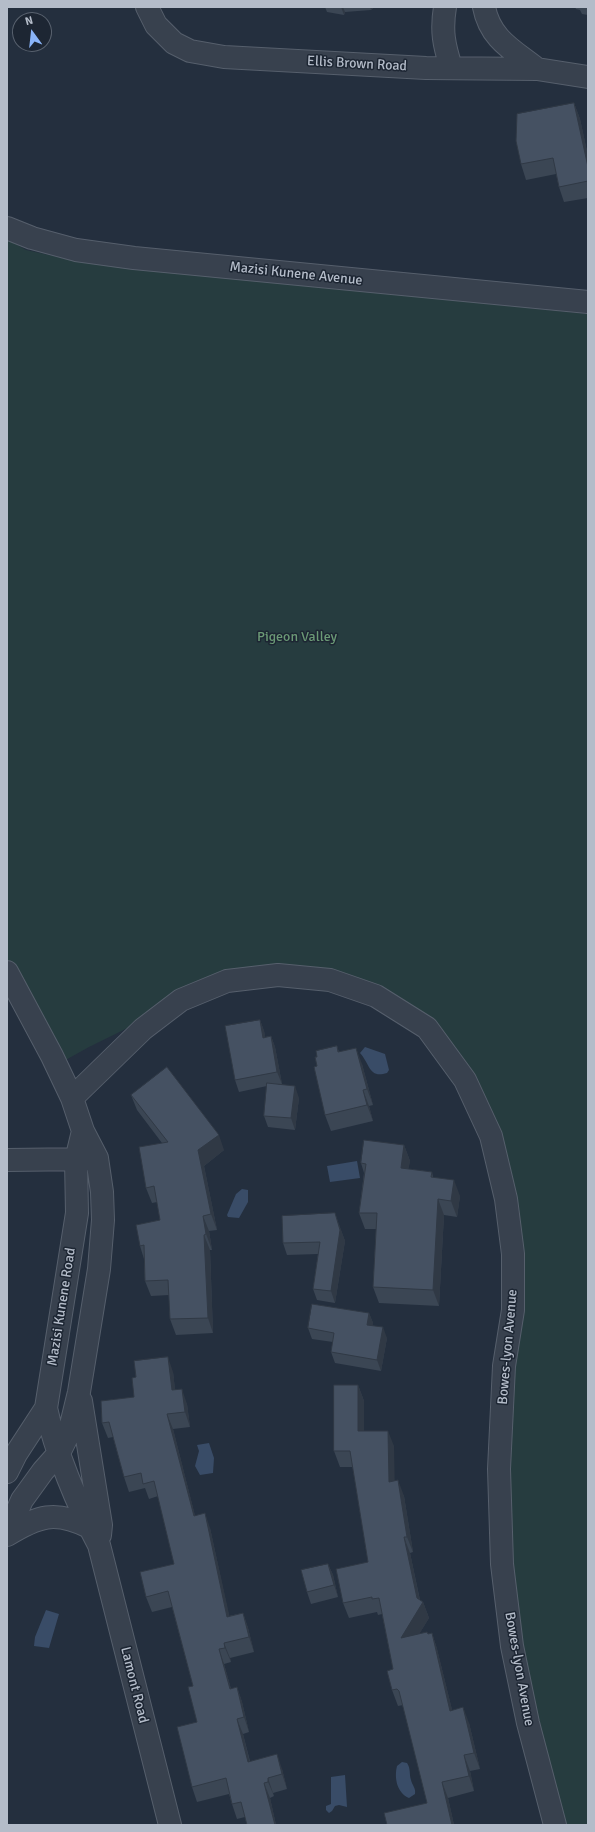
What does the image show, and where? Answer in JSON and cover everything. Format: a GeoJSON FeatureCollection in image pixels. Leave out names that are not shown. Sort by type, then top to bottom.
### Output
{"type":"FeatureCollection","features":[{"type":"Feature","properties":{"kind":"street","name":"Ellis Brown Road"},"geometry":{"type":"LineString","coordinates":[[147,7],[156,25],[174,43],[190,50],[224,57],[426,68],[451,67],[537,69],[588,77]]}},
{"type":"Feature","properties":{"kind":"street"},"geometry":{"type":"LineString","coordinates":[[445,7],[443,23],[444,42],[451,67]]}},
{"type":"Feature","properties":{"kind":"street"},"geometry":{"type":"LineString","coordinates":[[484,7],[490,29],[504,44],[537,69]]}},
{"type":"Feature","properties":{"kind":"street","name":"Mazisi Kunene Avenue"},"geometry":{"type":"LineString","coordinates":[[7,228],[32,238],[76,250],[134,258],[588,302]]}},
{"type":"Feature","properties":{"kind":"street","name":"Mazisi Kunene Road"},"geometry":{"type":"LineString","coordinates":[[7,972],[52,1056],[72,1098],[83,1131],[87,1159],[102,1192],[103,1220],[99,1269],[79,1392]]}},
{"type":"Feature","properties":{"kind":"street","name":"Bowes-lyon Avenue"},"geometry":{"type":"LineString","coordinates":[[72,1098],[143,1029],[180,1000],[227,981],[278,976],[330,980],[376,996],[427,1028],[465,1080],[491,1136],[506,1199],[513,1254],[513,1310],[504,1366],[499,1469],[502,1564],[512,1646],[528,1723],[555,1825]]}},
{"type":"Feature","properties":{"kind":"street"},"geometry":{"type":"LineString","coordinates":[[7,1160],[87,1159]]}},
{"type":"Feature","properties":{"kind":"street","name":"Mazisi Kunene Road"},"geometry":{"type":"LineString","coordinates":[[7,1472],[16,1454],[46,1408],[87,1159]]}},
{"type":"Feature","properties":{"kind":"street"},"geometry":{"type":"LineString","coordinates":[[7,1535],[22,1500],[43,1471],[59,1453],[69,1433],[79,1392]]}},
{"type":"Feature","properties":{"kind":"street","name":"Lamont Road"},"geometry":{"type":"LineString","coordinates":[[79,1392],[100,1525],[94,1536]]}},
{"type":"Feature","properties":{"kind":"street","name":"Lamont Road"},"geometry":{"type":"LineString","coordinates":[[46,1408],[51,1432],[94,1536],[170,1825]]}},
{"type":"Feature","properties":{"kind":"street"},"geometry":{"type":"LineString","coordinates":[[7,1535],[30,1521],[47,1517],[64,1518],[94,1536]]}},
{"type":"Feature","properties":{"kind":"green space","name":"Pigeon Valley"},"geometry":{"type":"Polygon","coordinates":[[[7,239],[26,250],[85,263],[588,314],[588,1825],[551,1825],[496,1528],[515,1307],[498,1178],[445,1059],[415,1027],[370,998],[278,981],[213,991],[156,1014],[89,1047],[53,1067],[7,980],[7,239]]]}},
{"type":"Feature","properties":{"kind":"water"},"geometry":{"type":"Polygon","coordinates":[[[365,1047],[385,1054],[389,1070],[387,1073],[377,1074],[370,1069],[360,1053],[365,1047]]]}},
{"type":"Feature","properties":{"kind":"water"},"geometry":{"type":"Polygon","coordinates":[[[357,1161],[360,1178],[330,1182],[327,1166],[357,1161]]]}},
{"type":"Feature","properties":{"kind":"water"},"geometry":{"type":"Polygon","coordinates":[[[242,1189],[248,1190],[248,1202],[239,1218],[228,1217],[227,1215],[236,1194],[242,1189]]]}},
{"type":"Feature","properties":{"kind":"water"},"geometry":{"type":"Polygon","coordinates":[[[209,1443],[214,1458],[213,1473],[200,1475],[195,1466],[199,1451],[197,1445],[209,1443]]]}},
{"type":"Feature","properties":{"kind":"water"},"geometry":{"type":"Polygon","coordinates":[[[46,1610],[59,1614],[49,1648],[34,1646],[35,1637],[46,1610]]]}},
{"type":"Feature","properties":{"kind":"water"},"geometry":{"type":"Polygon","coordinates":[[[402,1762],[407,1763],[408,1765],[415,1790],[415,1794],[409,1798],[399,1789],[396,1780],[397,1766],[402,1762]]]}},
{"type":"Feature","properties":{"kind":"water"},"geometry":{"type":"Polygon","coordinates":[[[345,1775],[347,1807],[339,1805],[335,1806],[329,1813],[326,1810],[326,1806],[331,1804],[331,1777],[345,1775]]]}},
{"type":"Feature","properties":{"kind":"building"},"geometry":{"type":"Polygon","coordinates":[[[574,103],[588,167],[588,181],[559,187],[553,158],[521,164],[516,141],[517,114],[574,103]]]}},
{"type":"Feature","properties":{"kind":"building"},"geometry":{"type":"Polygon","coordinates":[[[260,1020],[263,1038],[271,1036],[277,1072],[235,1080],[225,1026],[260,1020]]]}},
{"type":"Feature","properties":{"kind":"building"},"geometry":{"type":"Polygon","coordinates":[[[337,1046],[338,1052],[356,1048],[367,1089],[363,1090],[367,1105],[325,1115],[314,1067],[317,1066],[315,1057],[317,1057],[316,1051],[337,1046]]]}},
{"type":"Feature","properties":{"kind":"building"},"geometry":{"type":"Polygon","coordinates":[[[167,1067],[219,1135],[198,1150],[211,1214],[203,1216],[206,1234],[204,1235],[208,1318],[170,1319],[168,1280],[145,1281],[144,1245],[140,1246],[136,1225],[160,1220],[154,1186],[146,1188],[139,1147],[168,1142],[131,1095],[167,1067]]]}},
{"type":"Feature","properties":{"kind":"building"},"geometry":{"type":"Polygon","coordinates":[[[267,1083],[295,1086],[291,1118],[264,1116],[267,1083]]]}},
{"type":"Feature","properties":{"kind":"building"},"geometry":{"type":"Polygon","coordinates":[[[364,1140],[404,1145],[401,1168],[432,1172],[431,1177],[454,1180],[451,1201],[438,1199],[433,1290],[373,1287],[377,1213],[359,1213],[366,1164],[361,1163],[364,1140]]]}},
{"type":"Feature","properties":{"kind":"building"},"geometry":{"type":"Polygon","coordinates":[[[335,1213],[340,1230],[331,1291],[313,1289],[320,1242],[283,1243],[282,1216],[335,1213]]]}},
{"type":"Feature","properties":{"kind":"building"},"geometry":{"type":"Polygon","coordinates":[[[312,1304],[369,1313],[367,1325],[383,1327],[377,1360],[331,1352],[334,1333],[308,1328],[312,1304]]]}},
{"type":"Feature","properties":{"kind":"building"},"geometry":{"type":"Polygon","coordinates":[[[168,1357],[172,1390],[182,1389],[185,1412],[167,1414],[194,1516],[205,1513],[227,1617],[243,1613],[249,1637],[224,1643],[225,1648],[219,1649],[230,1689],[237,1687],[244,1717],[237,1719],[248,1762],[277,1754],[282,1774],[268,1778],[268,1782],[264,1783],[275,1825],[247,1825],[241,1802],[232,1804],[226,1778],[192,1787],[177,1727],[197,1722],[188,1687],[193,1686],[168,1591],[146,1597],[140,1572],[174,1564],[154,1481],[143,1484],[141,1473],[124,1477],[109,1422],[102,1423],[101,1401],[134,1397],[132,1378],[136,1377],[134,1361],[168,1357]]]}},
{"type":"Feature","properties":{"kind":"building"},"geometry":{"type":"Polygon","coordinates":[[[334,1385],[358,1385],[358,1431],[388,1431],[389,1482],[398,1480],[407,1537],[404,1537],[417,1598],[423,1602],[401,1638],[427,1632],[428,1634],[432,1633],[450,1711],[463,1707],[474,1753],[464,1755],[469,1776],[442,1782],[452,1825],[387,1825],[384,1813],[427,1803],[399,1691],[397,1689],[392,1690],[387,1671],[393,1669],[379,1598],[372,1599],[372,1597],[343,1603],[336,1569],[368,1562],[350,1451],[334,1451],[334,1385]]]}},
{"type":"Feature","properties":{"kind":"building"},"geometry":{"type":"Polygon","coordinates":[[[328,1564],[334,1585],[307,1592],[301,1570],[328,1564]]]}}]}
